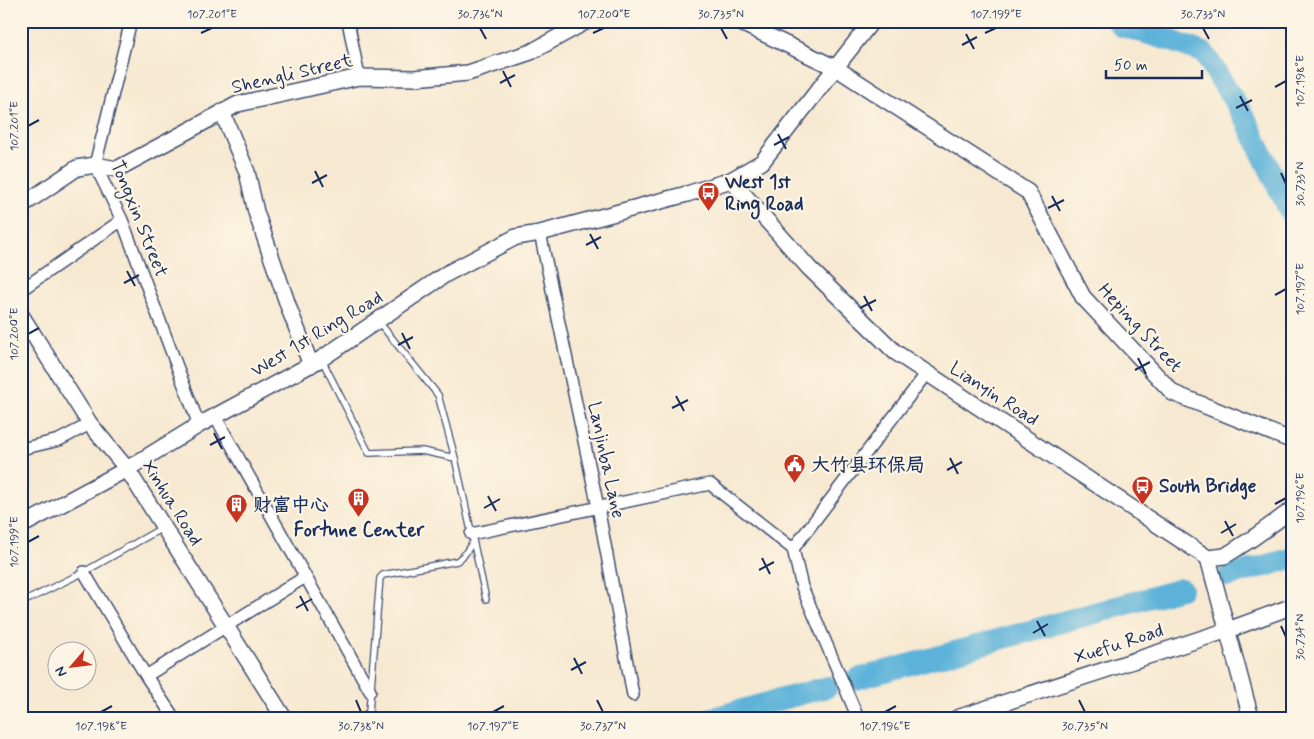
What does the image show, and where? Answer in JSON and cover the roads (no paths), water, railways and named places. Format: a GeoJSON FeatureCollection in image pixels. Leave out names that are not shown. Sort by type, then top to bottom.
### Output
{"type":"FeatureCollection","features":[{"type":"Feature","properties":{"kind":"street","name":"Tongxin Street"},"geometry":{"type":"LineString","coordinates":[[131,21],[95,165],[122,220],[199,425]]}},
{"type":"Feature","properties":{"kind":"street"},"geometry":{"type":"LineString","coordinates":[[348,21],[359,77]]}},
{"type":"Feature","properties":{"kind":"street","name":"Shengli Street"},"geometry":{"type":"LineString","coordinates":[[21,206],[77,168],[95,165],[117,169],[238,104],[359,77],[414,78],[468,73],[531,52],[587,21]]}},
{"type":"Feature","properties":{"kind":"street"},"geometry":{"type":"LineString","coordinates":[[737,21],[836,68]]}},
{"type":"Feature","properties":{"kind":"street","name":"West 1st Ring Road"},"geometry":{"type":"LineString","coordinates":[[21,526],[127,468],[215,416],[316,362],[446,274],[516,237],[540,233],[687,194],[731,180],[762,162],[872,21]]}},
{"type":"Feature","properties":{"kind":"street","name":"Heping Street"},"geometry":{"type":"LineString","coordinates":[[836,68],[1028,192],[1083,297],[1172,392],[1293,441]]}},
{"type":"Feature","properties":{"kind":"street"},"geometry":{"type":"LineString","coordinates":[[222,112],[246,172],[256,212],[290,311],[316,362]]}},
{"type":"Feature","properties":{"kind":"street","name":"Lianyin Road"},"geometry":{"type":"LineString","coordinates":[[731,180],[808,268],[895,352],[1208,558]]}},
{"type":"Feature","properties":{"kind":"street"},"geometry":{"type":"LineString","coordinates":[[21,290],[122,220]]}},
{"type":"Feature","properties":{"kind":"street","name":"Lanjinba Lane"},"geometry":{"type":"LineString","coordinates":[[540,233],[598,507],[633,695]]}},
{"type":"Feature","properties":{"kind":"street","name":"Xinhua Road"},"geometry":{"type":"LineString","coordinates":[[21,314],[90,424],[127,468],[284,718]]}},
{"type":"Feature","properties":{"kind":"street"},"geometry":{"type":"LineString","coordinates":[[793,549],[926,374]]}},
{"type":"Feature","properties":{"kind":"street"},"geometry":{"type":"LineString","coordinates":[[215,416],[370,691]]}},
{"type":"Feature","properties":{"kind":"street"},"geometry":{"type":"LineString","coordinates":[[21,449],[59,440],[90,424]]}},
{"type":"Feature","properties":{"kind":"street"},"geometry":{"type":"LineString","coordinates":[[472,538],[598,507],[710,484],[793,549],[802,587],[858,718]]}},
{"type":"Feature","properties":{"kind":"street"},"geometry":{"type":"LineString","coordinates":[[1251,718],[1208,558],[1226,556],[1293,510]]}},
{"type":"Feature","properties":{"kind":"street"},"geometry":{"type":"LineString","coordinates":[[84,572],[146,676],[174,718]]}},
{"type":"Feature","properties":{"kind":"street"},"geometry":{"type":"LineString","coordinates":[[146,676],[305,577]]}},
{"type":"Feature","properties":{"kind":"street","name":"Xuefu Road"},"geometry":{"type":"LineString","coordinates":[[957,718],[1228,630],[1293,606]]}},
{"type":"Feature","properties":{"kind":"lane"},"geometry":{"type":"LineString","coordinates":[[378,321],[438,395],[486,599]]}},
{"type":"Feature","properties":{"kind":"lane"},"geometry":{"type":"LineString","coordinates":[[316,362],[369,453],[422,452],[454,458]]}},
{"type":"Feature","properties":{"kind":"lane"},"geometry":{"type":"LineString","coordinates":[[21,603],[84,572],[164,527]]}},
{"type":"Feature","properties":{"kind":"lane"},"geometry":{"type":"LineString","coordinates":[[360,718],[369,712],[380,578],[383,575],[457,561],[464,555],[472,538]]}},
{"type":"Feature","properties":{"kind":"waterway"},"geometry":{"type":"LineString","coordinates":[[1117,21],[1122,26],[1204,53],[1246,120],[1293,218]]}},
{"type":"Feature","properties":{"kind":"waterway"},"geometry":{"type":"LineString","coordinates":[[1229,576],[1293,558]]}},
{"type":"Feature","properties":{"kind":"waterway"},"geometry":{"type":"LineString","coordinates":[[857,679],[1181,589]]}},
{"type":"Feature","properties":{"kind":"waterway"},"geometry":{"type":"LineString","coordinates":[[712,718],[827,687]]}},
{"type":"Feature","properties":{"kind":"place","name":"West 1st Ring Road"},"geometry":{"type":"Point","coordinates":[709,212]}},
{"type":"Feature","properties":{"kind":"place","name":"大竹县环保局"},"geometry":{"type":"Point","coordinates":[795,484]}},
{"type":"Feature","properties":{"kind":"place","name":"South Bridge"},"geometry":{"type":"Point","coordinates":[1143,505]}},
{"type":"Feature","properties":{"kind":"place","name":"Fortune Center"},"geometry":{"type":"Point","coordinates":[359,518]}},
{"type":"Feature","properties":{"kind":"place","name":"财富中心"},"geometry":{"type":"Point","coordinates":[237,524]}}]}
